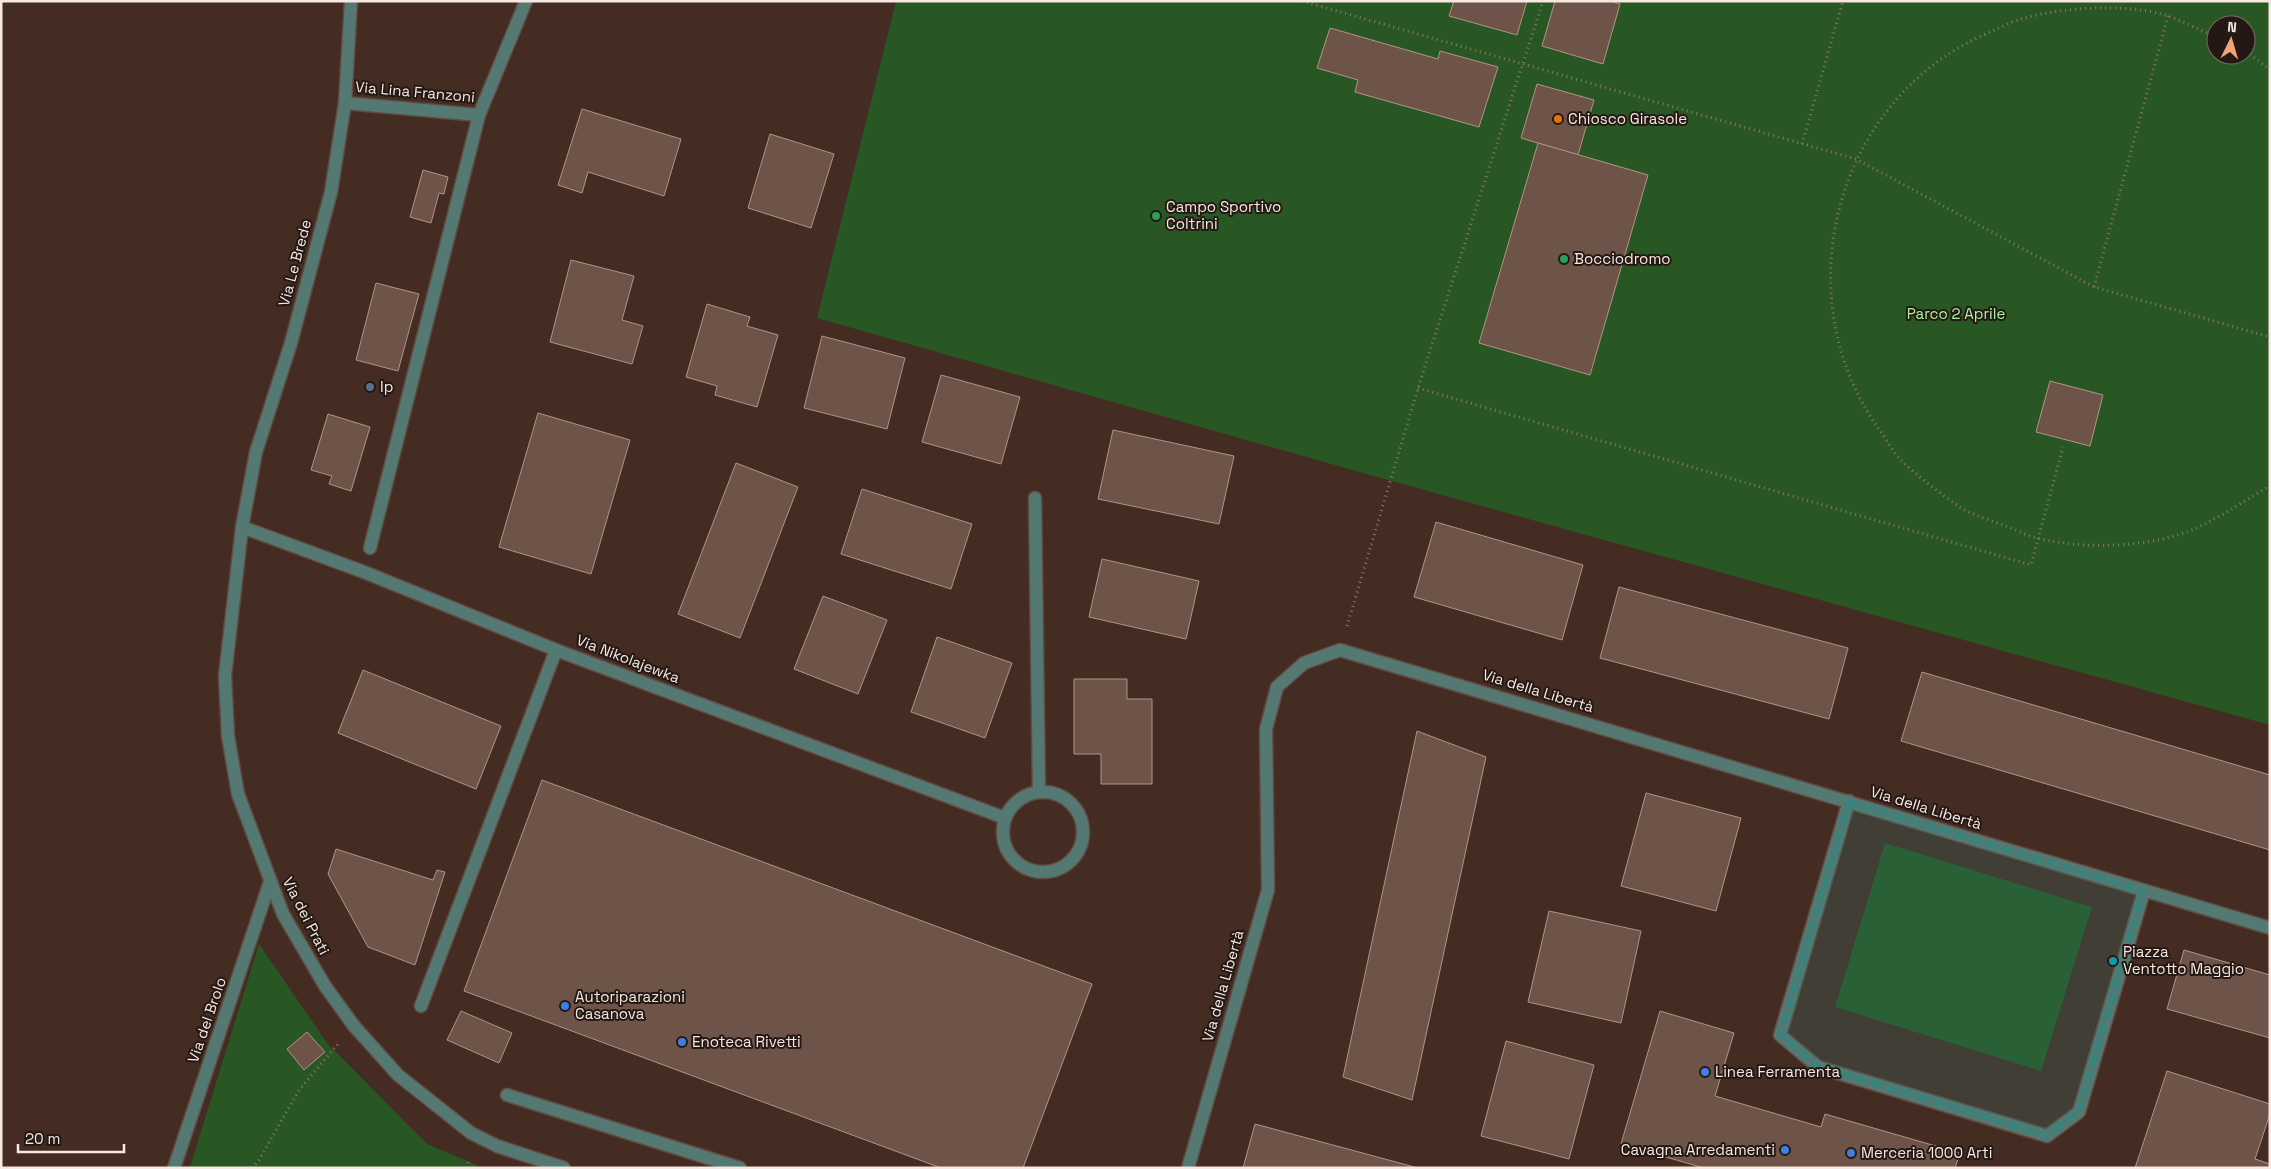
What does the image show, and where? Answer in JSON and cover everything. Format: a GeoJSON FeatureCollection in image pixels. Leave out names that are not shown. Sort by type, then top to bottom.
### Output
{"type":"FeatureCollection","features":[{"type":"Feature","properties":{"kind":"street","name":"Via Le Brede"},"geometry":{"type":"LineString","coordinates":[[242,527],[256,452],[291,343],[331,192],[345,103],[351,1]]}},
{"type":"Feature","properties":{"kind":"street","name":"Via Lina Franzoni"},"geometry":{"type":"LineString","coordinates":[[345,103],[479,115],[526,1]]}},
{"type":"Feature","properties":{"kind":"street"},"geometry":{"type":"LineString","coordinates":[[370,548],[479,115]]}},
{"type":"Feature","properties":{"kind":"street"},"geometry":{"type":"LineString","coordinates":[[1035,498],[1039,792]]}},
{"type":"Feature","properties":{"kind":"street","name":"Via Nikolajewka"},"geometry":{"type":"LineString","coordinates":[[242,527],[364,572],[556,650],[1005,818]]}},
{"type":"Feature","properties":{"kind":"street","name":"Via dei Prati"},"geometry":{"type":"LineString","coordinates":[[242,527],[225,676],[228,736],[238,794],[283,914],[325,986],[354,1026],[398,1075],[471,1133],[497,1146],[564,1168]]}},
{"type":"Feature","properties":{"kind":"street"},"geometry":{"type":"LineString","coordinates":[[421,1006],[556,650]]}},
{"type":"Feature","properties":{"kind":"street","name":"Via della Libertà"},"geometry":{"type":"LineString","coordinates":[[1188,1168],[1268,890],[1266,729],[1277,686],[1304,663],[1340,650],[2270,928]]}},
{"type":"Feature","properties":{"kind":"street"},"geometry":{"type":"LineString","coordinates":[[1039,792],[1059,795],[1076,808],[1083,827],[1080,848],[1068,864],[1049,872],[1028,870],[1011,858],[1002,838],[1005,818],[1012,805],[1024,796],[1039,792]]}},
{"type":"Feature","properties":{"kind":"street"},"geometry":{"type":"LineString","coordinates":[[1849,801],[1780,1035],[1818,1067],[1952,1108],[2047,1136],[2079,1112],[2144,891]]}},
{"type":"Feature","properties":{"kind":"street","name":"Via del Brolo"},"geometry":{"type":"LineString","coordinates":[[174,1168],[270,882]]}},
{"type":"Feature","properties":{"kind":"street"},"geometry":{"type":"LineString","coordinates":[[507,1095],[740,1168]]}},
{"type":"Feature","properties":{"kind":"path"},"geometry":{"type":"LineString","coordinates":[[1302,1],[1856,159],[2094,288],[2270,337]]}},
{"type":"Feature","properties":{"kind":"path"},"geometry":{"type":"LineString","coordinates":[[1340,650],[1418,388],[1543,1]]}},
{"type":"Feature","properties":{"kind":"path"},"geometry":{"type":"LineString","coordinates":[[1802,144],[1843,1]]}},
{"type":"Feature","properties":{"kind":"path"},"geometry":{"type":"LineString","coordinates":[[2206,33],[2168,16],[2146,11],[2086,8],[2024,18],[1968,42],[1917,79],[1883,114],[1856,159],[1838,208],[1829,264],[1831,308],[1841,358],[1864,409],[1901,460],[1962,508],[2038,539],[2084,546],[2147,542],[2194,529],[2270,486]]}},
{"type":"Feature","properties":{"kind":"path"},"geometry":{"type":"LineString","coordinates":[[2094,288],[2168,16]]}},
{"type":"Feature","properties":{"kind":"path"},"geometry":{"type":"LineString","coordinates":[[2256,59],[2270,70]]}},
{"type":"Feature","properties":{"kind":"path"},"geometry":{"type":"LineString","coordinates":[[1418,388],[2031,564],[2063,447]]}},
{"type":"Feature","properties":{"kind":"path"},"geometry":{"type":"LineString","coordinates":[[252,1168],[259,1160],[299,1090],[354,1026]]}},
{"type":"Feature","properties":{"kind":"highlighted area"},"geometry":{"type":"Polygon","coordinates":[[[1849,801],[2144,891],[2079,1112],[2047,1136],[1818,1067],[1780,1035],[1849,801]]]}},
{"type":"Feature","properties":{"kind":"green space","name":"Parco 2 Aprile"},"geometry":{"type":"Polygon","coordinates":[[[896,1],[2270,1],[2270,725],[1356,471],[817,318],[896,1]]]}},
{"type":"Feature","properties":{"kind":"green space"},"geometry":{"type":"Polygon","coordinates":[[[1885,843],[2092,907],[2041,1071],[1835,1007],[1885,843]]]}},
{"type":"Feature","properties":{"kind":"green space"},"geometry":{"type":"Polygon","coordinates":[[[259,944],[327,1043],[427,1144],[479,1166],[478,1168],[190,1167],[259,944]]]}},
{"type":"Feature","properties":{"kind":"building"},"geometry":{"type":"Polygon","coordinates":[[[1454,1],[1527,1],[1517,35],[1449,16],[1454,1]]]}},
{"type":"Feature","properties":{"kind":"building"},"geometry":{"type":"Polygon","coordinates":[[[1555,1],[1611,1],[1620,4],[1603,64],[1542,46],[1555,1]]]}},
{"type":"Feature","properties":{"kind":"building"},"geometry":{"type":"Polygon","coordinates":[[[1330,28],[1438,59],[1440,51],[1498,67],[1479,127],[1355,92],[1358,80],[1317,68],[1330,28]]]}},
{"type":"Feature","properties":{"kind":"building","name":"Chiosco Girasole"},"geometry":{"type":"Polygon","coordinates":[[[1537,84],[1594,100],[1578,155],[1521,138],[1537,84]]]}},
{"type":"Feature","properties":{"kind":"building"},"geometry":{"type":"Polygon","coordinates":[[[582,109],[681,139],[664,196],[588,172],[582,193],[558,185],[582,109]]]}},
{"type":"Feature","properties":{"kind":"building"},"geometry":{"type":"Polygon","coordinates":[[[770,134],[834,154],[811,228],[748,208],[770,134]]]}},
{"type":"Feature","properties":{"kind":"building","name":"Bocciodromo"},"geometry":{"type":"Polygon","coordinates":[[[1538,143],[1648,175],[1590,375],[1479,343],[1538,143]]]}},
{"type":"Feature","properties":{"kind":"building"},"geometry":{"type":"Polygon","coordinates":[[[423,170],[448,177],[444,194],[439,193],[431,223],[410,217],[423,170]]]}},
{"type":"Feature","properties":{"kind":"building"},"geometry":{"type":"Polygon","coordinates":[[[571,260],[634,276],[622,320],[643,326],[632,364],[550,342],[571,260]]]}},
{"type":"Feature","properties":{"kind":"building"},"geometry":{"type":"Polygon","coordinates":[[[376,283],[419,294],[398,371],[356,360],[376,283]]]}},
{"type":"Feature","properties":{"kind":"building"},"geometry":{"type":"Polygon","coordinates":[[[707,304],[750,317],[747,326],[778,335],[757,407],[715,395],[717,386],[686,377],[707,304]]]}},
{"type":"Feature","properties":{"kind":"building"},"geometry":{"type":"Polygon","coordinates":[[[822,336],[905,358],[887,429],[804,408],[822,336]]]}},
{"type":"Feature","properties":{"kind":"building"},"geometry":{"type":"Polygon","coordinates":[[[941,375],[1020,397],[1001,464],[922,442],[941,375]]]}},
{"type":"Feature","properties":{"kind":"building"},"geometry":{"type":"Polygon","coordinates":[[[2050,381],[2103,395],[2090,446],[2036,432],[2050,381]]]}},
{"type":"Feature","properties":{"kind":"building"},"geometry":{"type":"Polygon","coordinates":[[[538,413],[630,440],[591,574],[499,547],[538,413]]]}},
{"type":"Feature","properties":{"kind":"building"},"geometry":{"type":"Polygon","coordinates":[[[328,414],[370,427],[351,491],[329,484],[332,476],[311,470],[328,414]]]}},
{"type":"Feature","properties":{"kind":"building"},"geometry":{"type":"Polygon","coordinates":[[[1113,430],[1234,456],[1219,524],[1098,499],[1113,430]]]}},
{"type":"Feature","properties":{"kind":"building"},"geometry":{"type":"Polygon","coordinates":[[[736,463],[798,487],[740,638],[678,614],[736,463]]]}},
{"type":"Feature","properties":{"kind":"building"},"geometry":{"type":"Polygon","coordinates":[[[862,489],[972,524],[951,589],[841,554],[862,489]]]}},
{"type":"Feature","properties":{"kind":"building"},"geometry":{"type":"Polygon","coordinates":[[[1436,522],[1583,565],[1562,640],[1414,597],[1436,522]]]}},
{"type":"Feature","properties":{"kind":"building"},"geometry":{"type":"Polygon","coordinates":[[[1102,559],[1199,581],[1186,639],[1089,617],[1102,559]]]}},
{"type":"Feature","properties":{"kind":"building"},"geometry":{"type":"Polygon","coordinates":[[[1619,587],[1848,648],[1829,719],[1600,658],[1619,587]]]}},
{"type":"Feature","properties":{"kind":"building"},"geometry":{"type":"Polygon","coordinates":[[[823,596],[887,620],[858,694],[794,669],[823,596]]]}},
{"type":"Feature","properties":{"kind":"building"},"geometry":{"type":"Polygon","coordinates":[[[937,637],[1012,663],[985,738],[911,712],[937,637]]]}},
{"type":"Feature","properties":{"kind":"building"},"geometry":{"type":"Polygon","coordinates":[[[363,670],[501,726],[476,789],[338,733],[363,670]]]}},
{"type":"Feature","properties":{"kind":"building"},"geometry":{"type":"Polygon","coordinates":[[[1922,672],[2270,775],[2270,850],[1901,741],[1922,672]]]}},
{"type":"Feature","properties":{"kind":"building"},"geometry":{"type":"Polygon","coordinates":[[[1074,679],[1127,679],[1127,699],[1152,699],[1152,784],[1101,784],[1101,754],[1074,754],[1074,679]]]}},
{"type":"Feature","properties":{"kind":"building"},"geometry":{"type":"Polygon","coordinates":[[[1417,731],[1486,757],[1412,1100],[1343,1077],[1417,731]]]}},
{"type":"Feature","properties":{"kind":"building"},"geometry":{"type":"Polygon","coordinates":[[[542,780],[1092,984],[1023,1168],[941,1168],[464,991],[542,780]]]}},
{"type":"Feature","properties":{"kind":"building"},"geometry":{"type":"Polygon","coordinates":[[[1646,793],[1741,818],[1716,911],[1621,886],[1646,793]]]}},
{"type":"Feature","properties":{"kind":"building"},"geometry":{"type":"Polygon","coordinates":[[[336,849],[433,880],[437,870],[445,872],[415,965],[368,947],[328,874],[336,849]]]}},
{"type":"Feature","properties":{"kind":"building"},"geometry":{"type":"Polygon","coordinates":[[[1549,911],[1641,931],[1621,1023],[1528,1002],[1549,911]]]}},
{"type":"Feature","properties":{"kind":"building"},"geometry":{"type":"Polygon","coordinates":[[[2184,950],[2270,975],[2270,1038],[2167,1009],[2184,950]]]}},
{"type":"Feature","properties":{"kind":"building"},"geometry":{"type":"Polygon","coordinates":[[[461,1011],[512,1033],[499,1063],[447,1040],[461,1011]]]}},
{"type":"Feature","properties":{"kind":"building"},"geometry":{"type":"Polygon","coordinates":[[[1660,1011],[1734,1033],[1715,1096],[1821,1127],[1825,1114],[1960,1153],[1955,1168],[1704,1168],[1621,1144],[1660,1011]]]}},
{"type":"Feature","properties":{"kind":"building"},"geometry":{"type":"Polygon","coordinates":[[[307,1032],[325,1052],[304,1070],[287,1049],[307,1032]]]}},
{"type":"Feature","properties":{"kind":"building"},"geometry":{"type":"Polygon","coordinates":[[[1506,1041],[1594,1065],[1569,1159],[1481,1136],[1506,1041]]]}},
{"type":"Feature","properties":{"kind":"building"},"geometry":{"type":"Polygon","coordinates":[[[2167,1071],[2270,1104],[2270,1114],[2255,1159],[2270,1164],[2270,1168],[2135,1168],[2167,1071]]]}},
{"type":"Feature","properties":{"kind":"building"},"geometry":{"type":"Polygon","coordinates":[[[1255,1124],[1418,1168],[1243,1168],[1255,1124]]]}},
{"type":"Feature","properties":{"kind":"place","name":"Chiosco Girasole"},"geometry":{"type":"Point","coordinates":[1558,119]}},
{"type":"Feature","properties":{"kind":"place","name":"Campo Sportivo Coltrini"},"geometry":{"type":"Point","coordinates":[1156,216]}},
{"type":"Feature","properties":{"kind":"place","name":"Bocciodromo"},"geometry":{"type":"Point","coordinates":[1564,259]}},
{"type":"Feature","properties":{"kind":"place","name":"Ip"},"geometry":{"type":"Point","coordinates":[370,387]}},
{"type":"Feature","properties":{"kind":"place","name":"Piazza Ventotto Maggio"},"geometry":{"type":"Point","coordinates":[2113,961]}},
{"type":"Feature","properties":{"kind":"place","name":"Autoriparazioni Casanova"},"geometry":{"type":"Point","coordinates":[565,1006]}},
{"type":"Feature","properties":{"kind":"place","name":"Enoteca Rivetti"},"geometry":{"type":"Point","coordinates":[682,1042]}},
{"type":"Feature","properties":{"kind":"place","name":"Linea Ferramenta"},"geometry":{"type":"Point","coordinates":[1705,1072]}},
{"type":"Feature","properties":{"kind":"place","name":"Cavagna Arredamenti"},"geometry":{"type":"Point","coordinates":[1785,1150]}},
{"type":"Feature","properties":{"kind":"place","name":"Merceria 1000 Arti"},"geometry":{"type":"Point","coordinates":[1851,1153]}}]}
